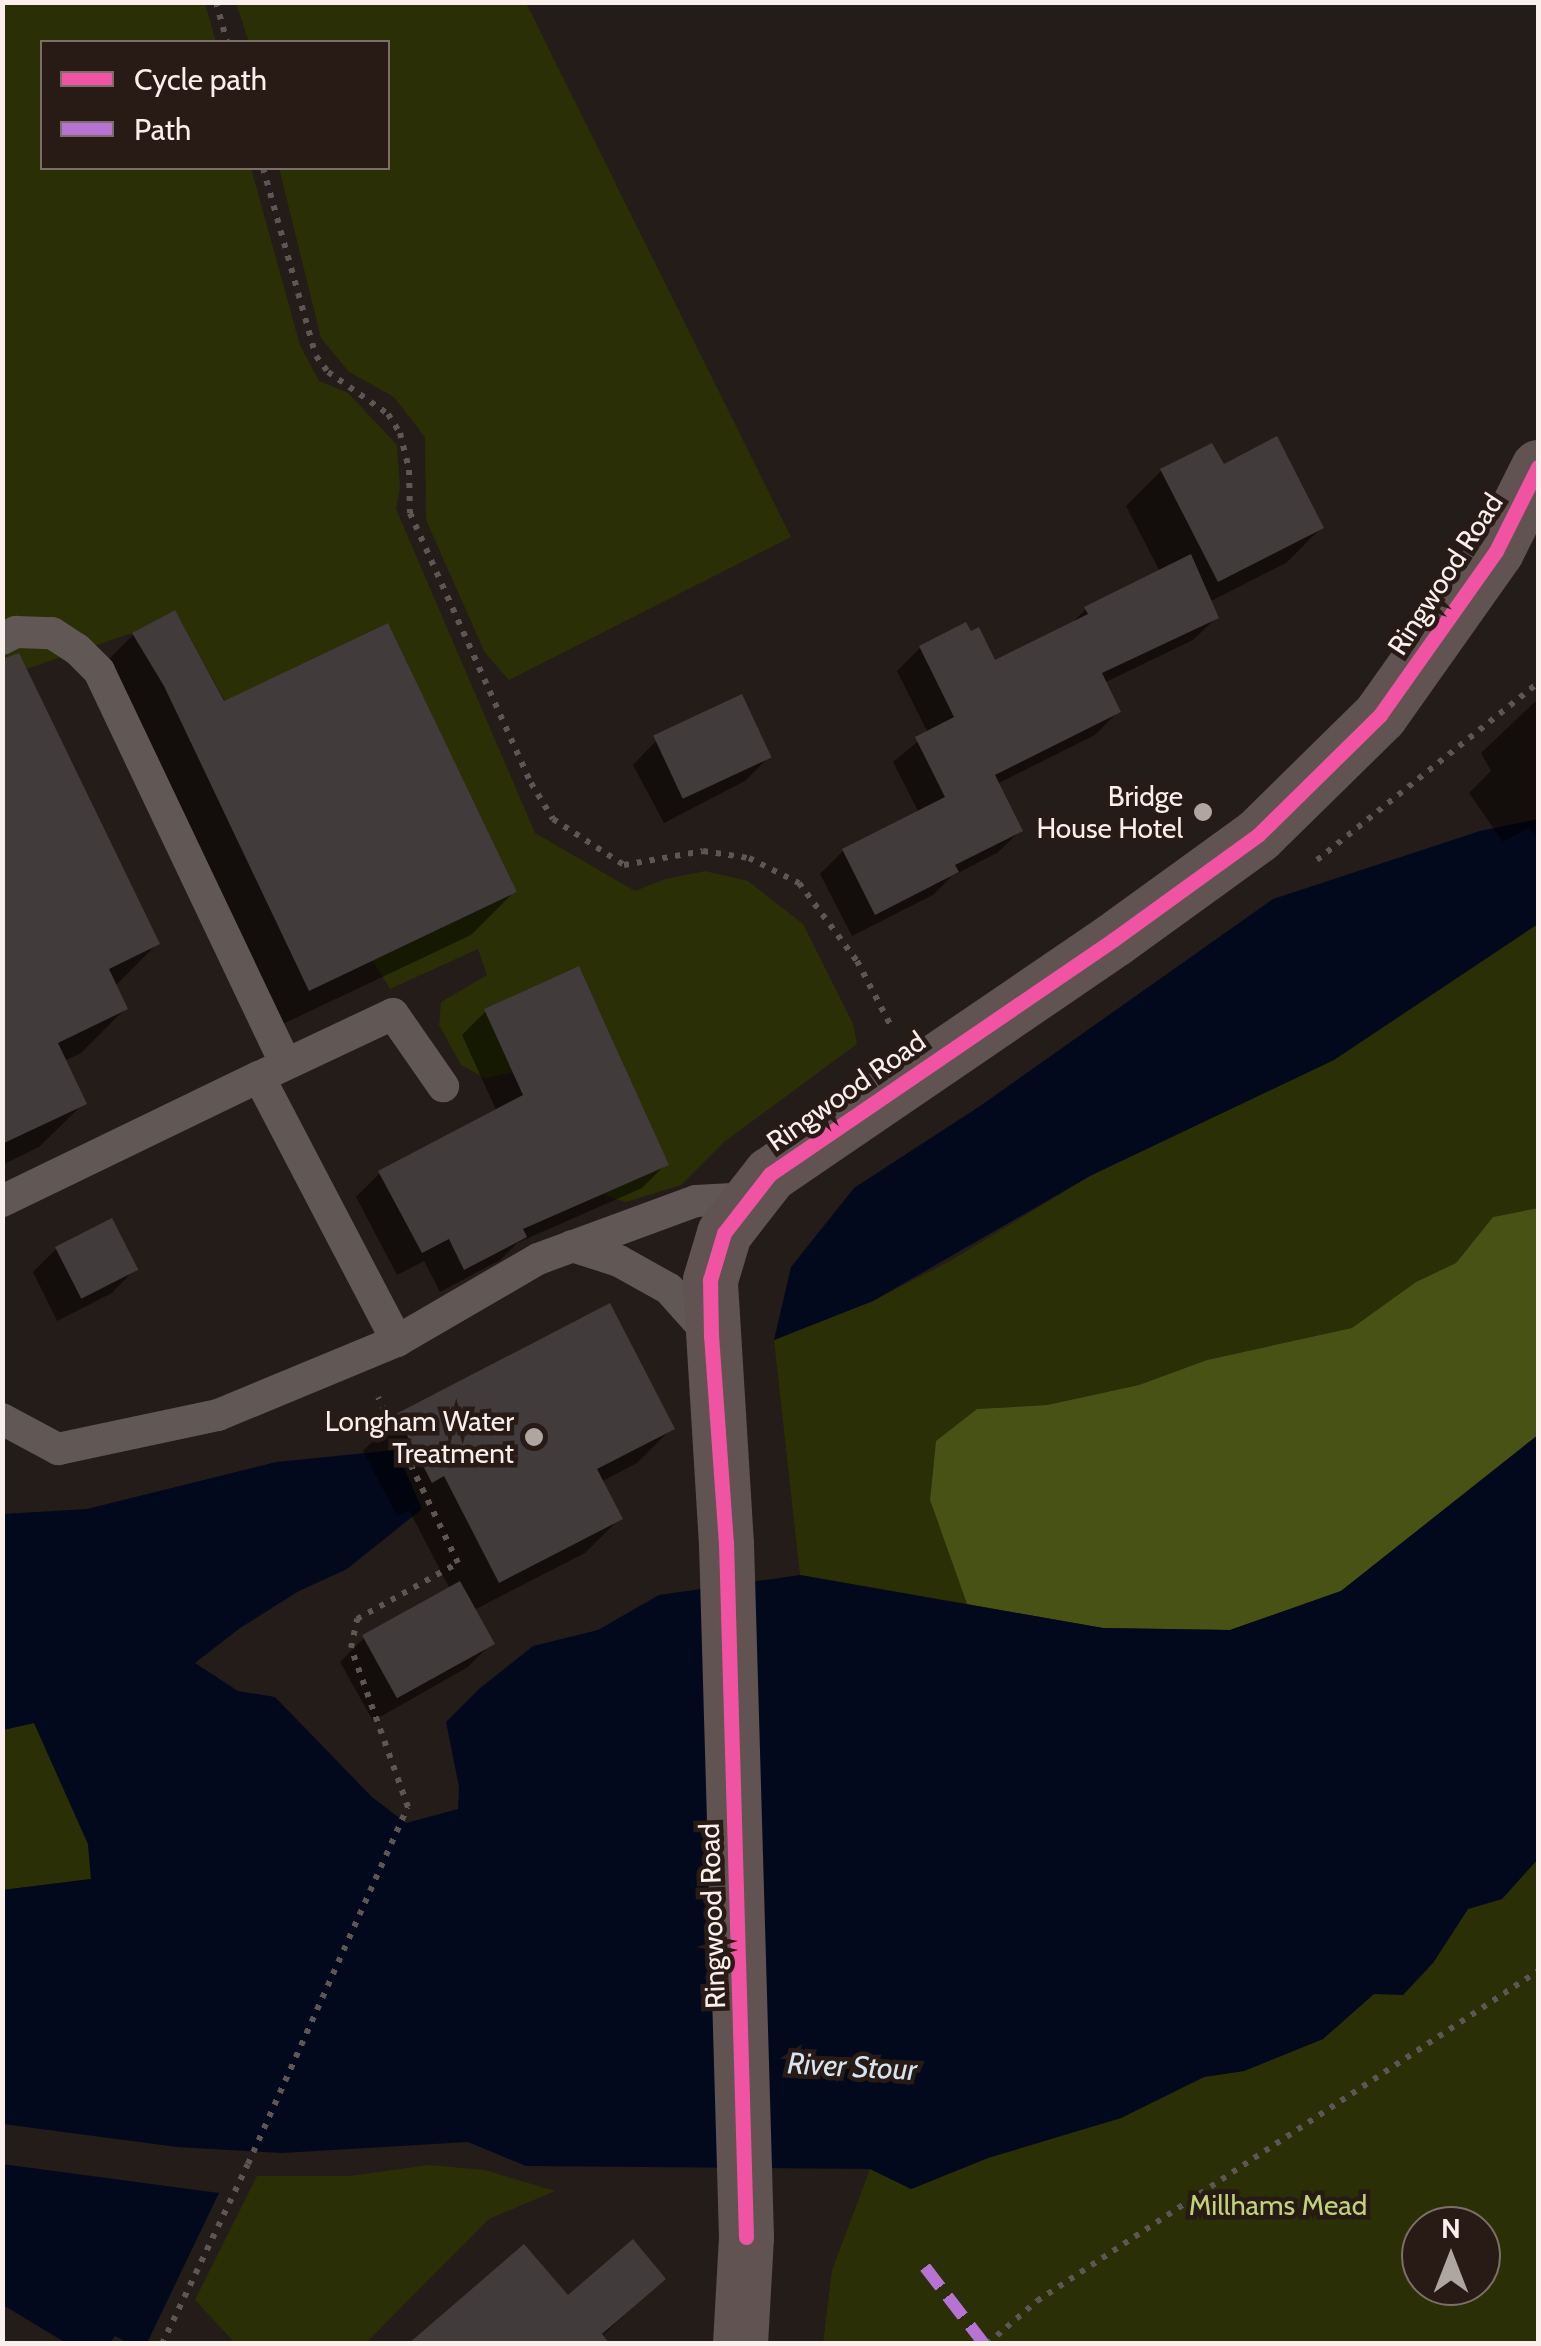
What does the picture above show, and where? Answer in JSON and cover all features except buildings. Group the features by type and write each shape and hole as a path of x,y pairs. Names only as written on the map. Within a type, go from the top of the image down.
{"highway":[{"name":"Ringwood Road","path":"740,2344 746,2237 726,1544 710,1280 724,1233 770,1174 1113,940 1258,835 1380,715 1496,551 1538,466"}],"lane":[{"path":"2,639 16,632 52,633 78,649 98,671 272,1070 397,1341"},
{"path":"2,1201 393,1014 444,1086"},
{"path":"2,1419 58,1449 218,1416 397,1341 538,1259 696,1200 751,1198"},
{"path":"572,1246 619,1261 669,1289 711,1336"}],"path":[{"path":"216,2 226,40"},
{"path":"264,170 316,356 328,372 388,414 400,433 409,470 410,513 531,784 554,818 624,865 703,851 749,858 798,883 857,960 915,1073"},
{"path":"1310,866 1538,684"},
{"path":"162,2344 248,2164 408,1807 351,1648 357,1620 458,1563 359,1356"},
{"path":"986,2344 1037,2301 1538,1971"}],"green space":[{"path":"3,3 205,3 215,40 40,40 40,170 252,170 300,345 319,381 348,393 397,445 400,487 396,509 535,833 635,891 665,879 705,871 748,881 803,924 853,1024 857,1044 724,1142 681,1185 626,1202 602,1194 668,1165 640,1101 553,1139 531,1110 625,1067 579,966 485,1009 513,1072 485,1078 461,1065 439,1025 441,1002 487,975 478,949 390,989 373,961 517,892 388,623 225,701 175,610 132,633 3,677"},
{"path":"236,3 526,3 791,537 509,680 485,653 426,520 425,437 394,397 349,372 321,338 279,170 390,170 390,40 248,40"},
{"path":"1538,924 1538,1208 1493,1217 1456,1263 1416,1282 1352,1328 1207,1360 1139,1385 1046,1405 977,1409 936,1441 930,1500 967,1604 800,1575 774,1340 873,1301 950,1261 1090,1176"},
{"path":"1538,1208 1538,1435 1341,1591 1230,1630 1103,1628 967,1604 930,1500 936,1441 977,1409 1047,1405 1139,1385 1207,1360 1352,1328 1416,1282 1456,1263 1493,1217"},
{"path":"34,1723 88,1844 91,1879 3,1890 2,1730"},
{"name":"Millhams Mead","path":"1538,1859 1538,2343 823,2344 832,2270 870,2169 912,2189 988,2158 1121,2118 1204,2077 1244,2071 1323,2039 1374,1994 1433,1963 1468,1909 1502,1899"},
{"path":"429,2165 485,2170 555,2191 489,2219 366,2343 235,2343 195,2300 257,2176 350,2176"}],"water":[{"path":"1538,819 1538,924 1334,1060 1090,1176 873,1301 774,1340 791,1267 854,1188 980,1106 1273,899 1480,831"},
{"name":"River Stour","path":"1538,1435 1538,1859 1502,1899 1468,1909 1433,1963 1403,1995 1374,1994 1323,2039 1244,2071 1204,2077 1121,2118 988,2158 911,2189 870,2169 526,2166 468,2142 282,2153 177,2147 3,2124 2,1890 91,1879 88,1844 34,1723 3,1730 3,1514 87,1509 276,1462 396,1450 422,1509 347,1569 299,1591 240,1628 195,1663 238,1691 275,1697 372,1797 406,1823 458,1809 459,1787 446,1722 479,1689 533,1646 598,1630 659,1595 800,1575 1103,1628 1230,1630 1341,1591"},
{"path":"2,2164 219,2193 147,2343 128,2343 115,2336 110,2343 66,2343 3,2305"}],"marked path":[{"path":"925,2267 984,2344"}],"cycle path":[{"path":"746,2237 726,1544 711,1336 710,1280 724,1233 770,1174 1113,940 1258,835 1380,715 1496,551 1538,467"}],"place":[{"name":"Bridge House Hotel","path":"1203,812"},
{"name":"Longham Water Treatment","path":"534,1437"}]}
